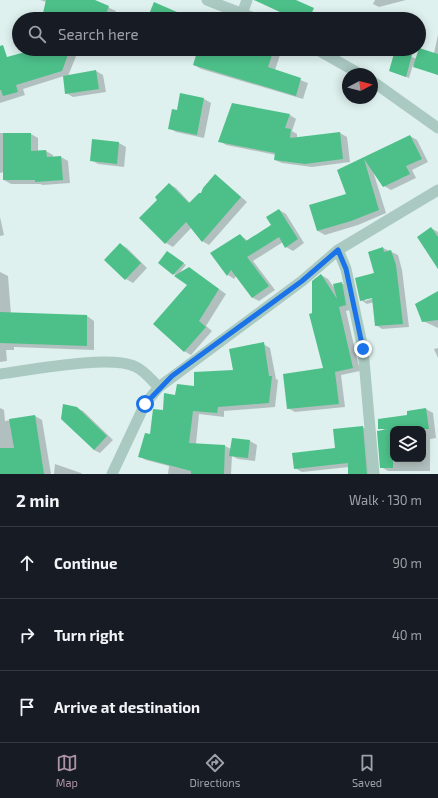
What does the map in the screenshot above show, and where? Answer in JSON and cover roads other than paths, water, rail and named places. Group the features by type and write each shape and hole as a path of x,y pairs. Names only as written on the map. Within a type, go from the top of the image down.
{"street":[{"path":"207,0 237,12"},
{"path":"243,12 247,0"},
{"path":"328,56 349,68"},
{"path":"378,85 438,128"},
{"path":"112,474 145,404 159,387 302,281 338,250 438,190"},
{"path":"338,250 346,269 363,349 374,474"},
{"path":"0,374 99,362 119,363 136,367 159,387"}]}
